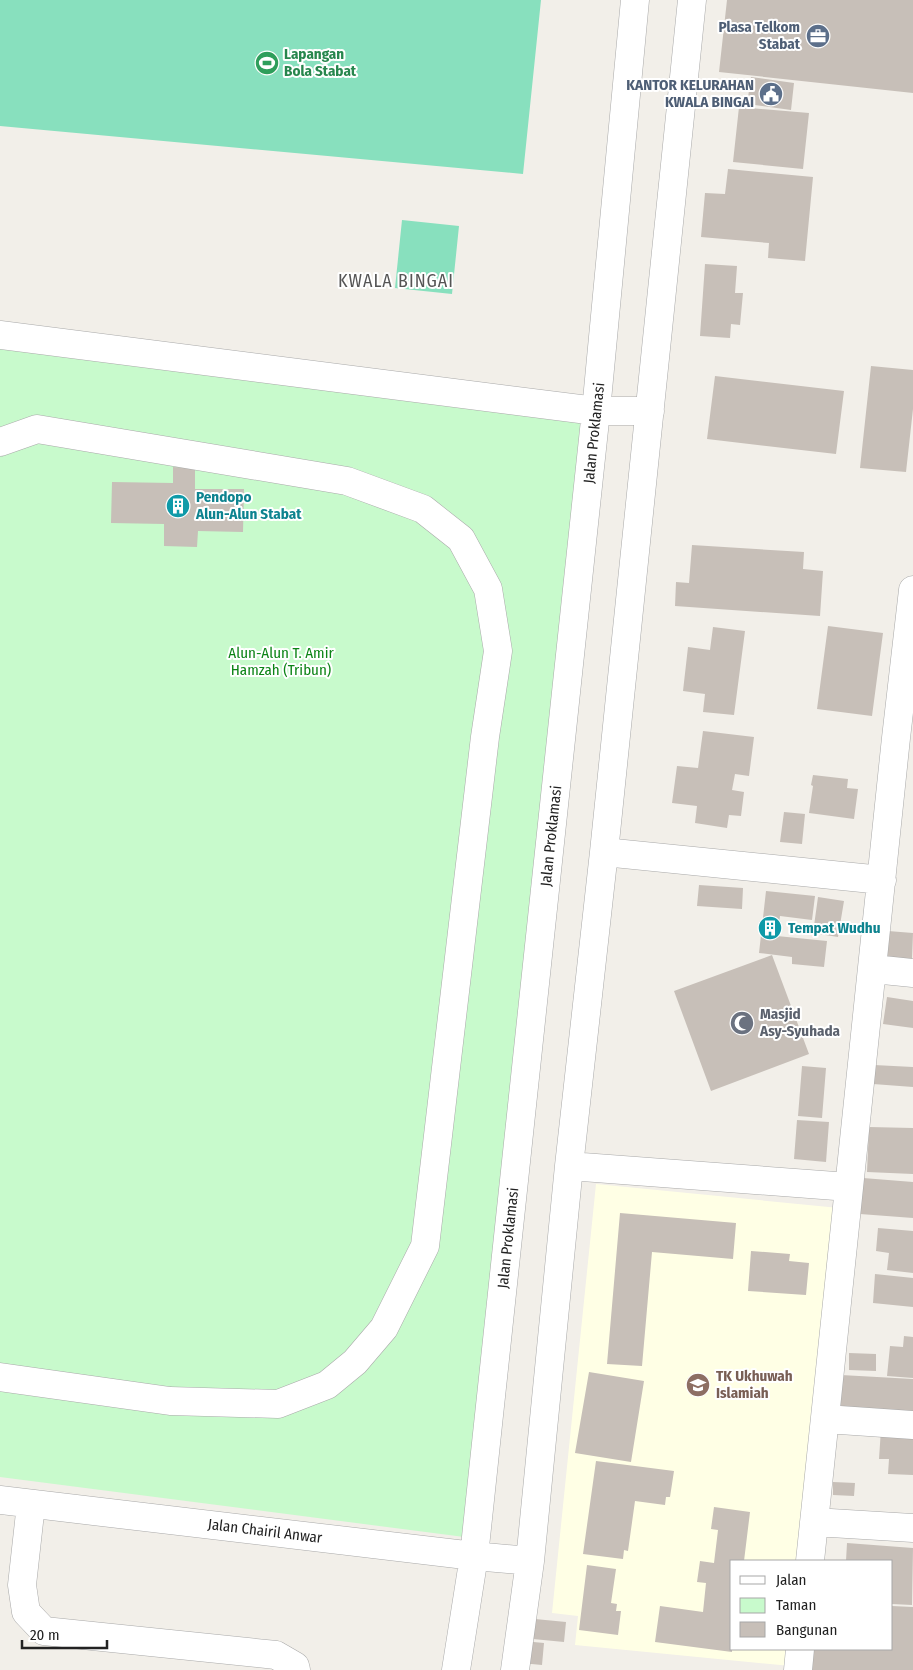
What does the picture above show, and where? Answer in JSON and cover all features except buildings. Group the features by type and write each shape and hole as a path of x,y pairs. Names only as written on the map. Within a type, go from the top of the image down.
{"street":[{"name":"Jalan Proklamasi","path":"456,1670 474,1556 596,410 635,0"},
{"path":"515,1670 530,1561 569,1166 604,852 692,0"},
{"path":"0,335 596,410 650,411"},
{"path":"0,442 37,429 347,481 423,509 461,539 488,589 498,651 485,737 425,1246 384,1328 355,1362 326,1386 278,1404 170,1401 0,1377"},
{"path":"810,1560 882,880 904,739 913,590"},
{"path":"604,852 882,880"},
{"path":"873,969 913,973"},
{"path":"569,1166 850,1187"},
{"path":"825,1418 913,1424"},
{"name":"Jalan Chairil Anwar","path":"0,1500 530,1561"},
{"path":"32,1504 22,1585 26,1612 44,1631 276,1655 295,1666 296,1670"},
{"path":"814,1522 913,1528"},
{"path":"798,1670 800,1650"}],"shaded area":[{"name":"TK Ukhuwah Islamiah","path":"596,1184 839,1208 802,1560 730,1560 730,1650 793,1650 791,1666 575,1645 578,1616 552,1613"}],"green space":[{"name":"Lapangan Bola Stabat","path":"0,0 541,0 523,174 0,126"},
{"path":"402,220 459,226 452,294 395,288"},
{"name":"Alun-Alun T. Amir Hamzah (Tribun)","path":"0,342 589,416 472,1538 0,1477"}],"place":[{"name":"Plasa Telkom Stabat","path":"818,36"},
{"name":"Lapangan Bola Stabat","path":"267,63"},
{"name":"KANTOR KELURAHAN KWALA BINGAI","path":"771,94"},
{"name":"Pendopo Alun-Alun Stabat","path":"178,506"},
{"name":"Tempat Wudhu","path":"770,928"},
{"name":"Masjid Asy-Syuhada","path":"742,1023"},
{"name":"TK Ukhuwah Islamiah","path":"698,1385"}],"district":[{"name":"KWALA BINGAI","path":"396,281"}]}
